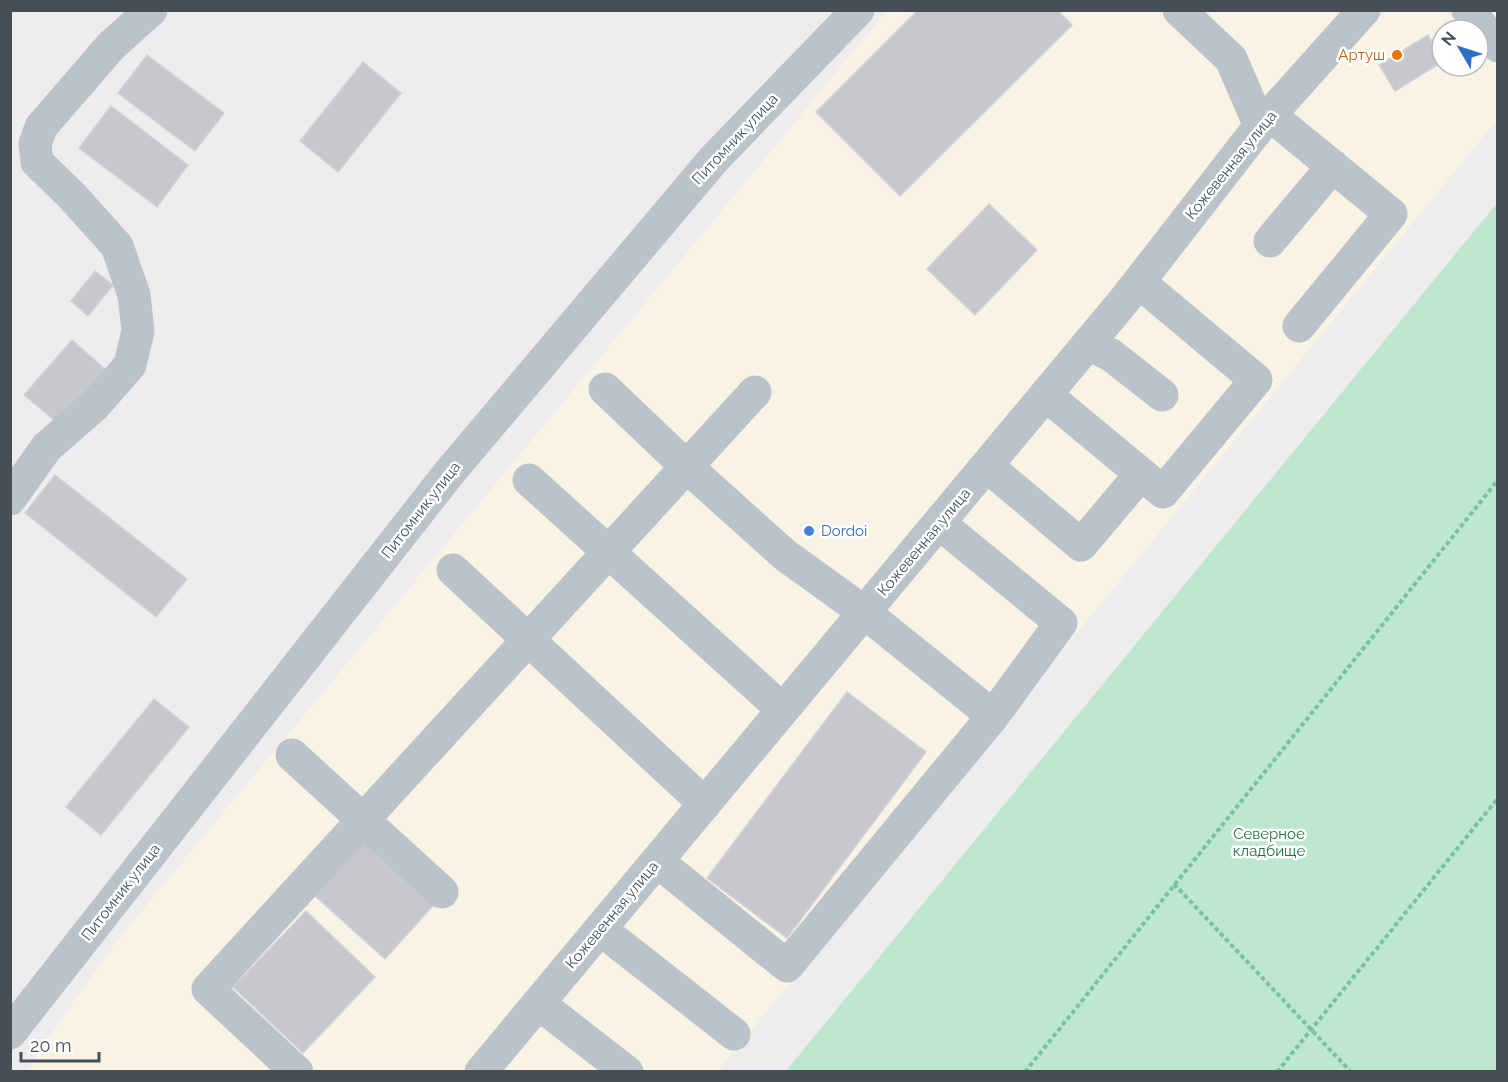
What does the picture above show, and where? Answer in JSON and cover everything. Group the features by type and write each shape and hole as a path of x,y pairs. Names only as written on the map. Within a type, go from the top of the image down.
{"street":[{"path":"10,499 47,447 95,405 130,365 138,331 134,295 117,246 72,196 37,162 23,136 41,127 111,46 151,10"},
{"name":"Питомник улица","path":"10,1033 449,473 714,159 858,10"},
{"path":"1179,10 1231,59 1265,121 1333,166 1391,214 1299,326"},
{"name":"Кожевенная улица","path":"483,1071 1088,344 1265,121 1364,10"},
{"path":"1468,10 1497,46"},
{"path":"1270,241 1333,166"},
{"path":"1046,394 1163,492 1256,380 1139,282"},
{"path":"1088,344 1112,355 1162,395"},
{"path":"605,389 785,555 864,612 993,716"},
{"path":"297,1071 208,989 755,392"},
{"path":"987,466 1081,545 1142,474"},
{"path":"529,480 783,710"},
{"path":"657,861 787,966 993,716 1061,623 939,523"},
{"path":"453,570 705,804"},
{"path":"292,754 442,892"},
{"path":"600,929 734,1034"},
{"path":"538,1003 627,1071"}],"path":[{"path":"1025,1071 1497,480"},
{"path":"1277,1071 1497,798"},
{"path":"1174,884 1351,1071"}],"shaded area":[{"name":"Dordoi","path":"887,11 1497,11 1497,120 718,1071 28,1072 43,1045 117,941"}],"green space":[{"name":"Северное кладбище","path":"1497,203 1497,1071 786,1071"}],"building":[{"path":"918,10 1057,10 1072,25 900,196 816,112"},
{"path":"1428,35 1430,38 1430,69 1395,91 1379,65"},
{"path":"147,55 224,113 195,151 118,93"},
{"path":"363,62 401,93 338,172 300,141"},
{"path":"111,106 188,165 157,207 79,148"},
{"path":"989,204 1037,250 975,315 927,269"},
{"path":"95,271 113,285 88,316 71,301"},
{"path":"72,340 107,371 60,425 24,395"},
{"path":"55,475 187,579 156,617 25,513"},
{"path":"847,692 926,752 787,938 707,878"},
{"path":"154,699 189,727 101,835 66,807"},
{"path":"368,837 438,900 385,959 315,896"},
{"path":"306,911 375,977 303,1053 233,987"}],"place":[{"name":"Артуш","path":"1397,55"},
{"name":"Dordoi","path":"809,531"}]}
